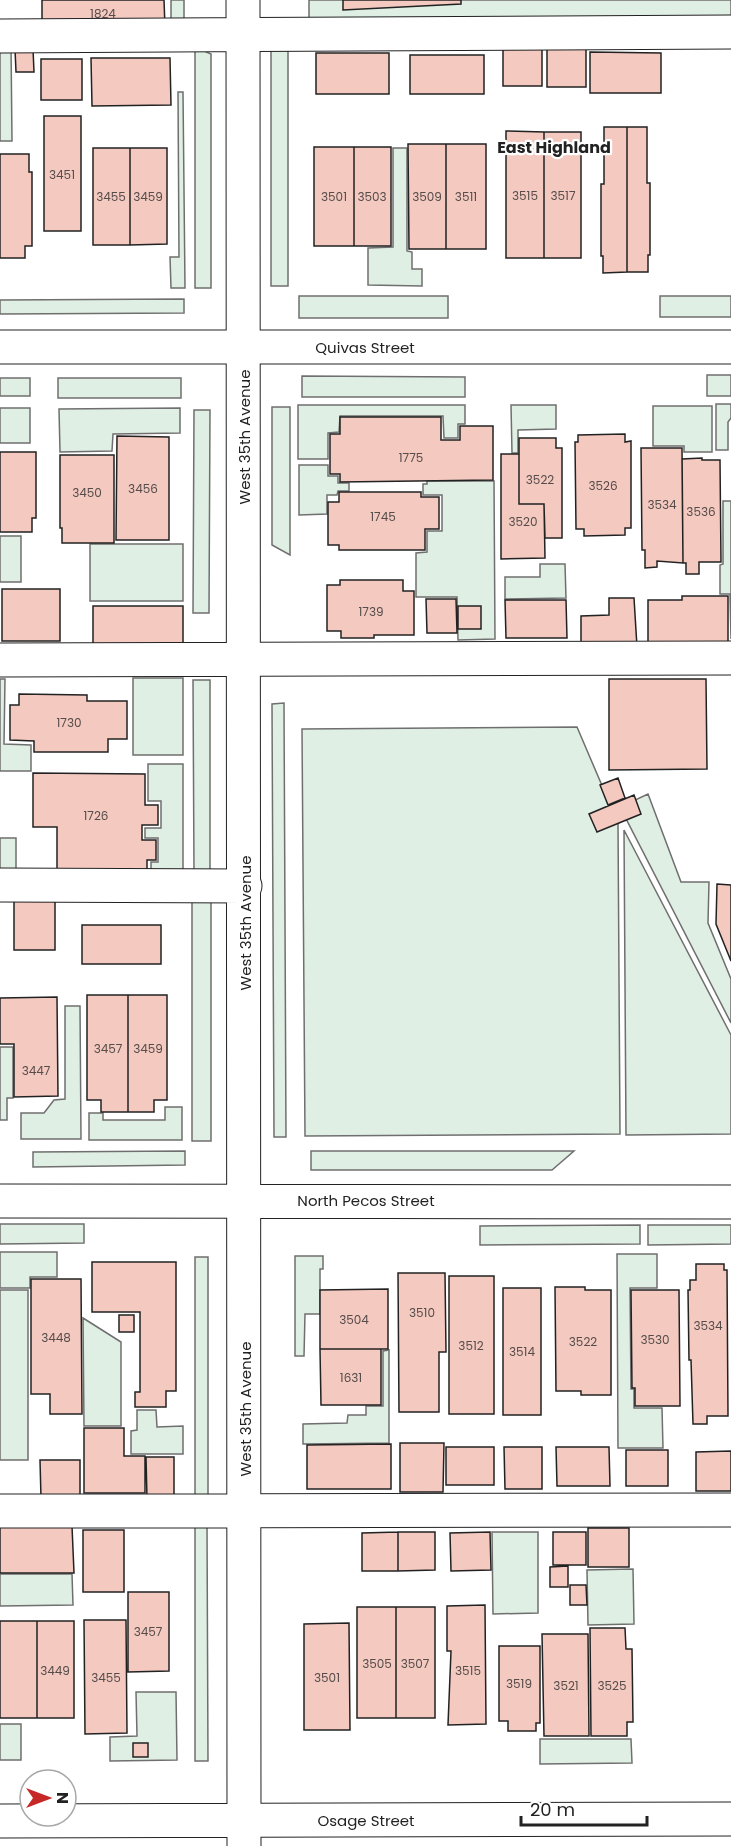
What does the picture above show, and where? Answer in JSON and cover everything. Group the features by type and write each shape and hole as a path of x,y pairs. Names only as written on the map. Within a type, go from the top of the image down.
{"street":[{"name":"West 35th Avenue","path":"243,0 244,1833"},
{"path":"0,36 731,32"},
{"name":"Quivas Street","path":"0,347 731,347"},
{"path":"0,660 731,658"},
{"path":"0,885 245,885"},
{"name":"North Pecos Street","path":"0,1201 731,1202"},
{"path":"0,1511 731,1510"},
{"name":"Osage Street","path":"0,1821 244,1833 731,1819"}],"green space":[{"path":"171,0 184,0 184,25 171,25"},
{"path":"309,0 731,0 731,18 309,20"},
{"path":"288,43 288,286 271,286 271,50"},
{"path":"0,45 11,45 12,141 0,141"},
{"path":"195,47 211,54 211,288 195,288"},
{"path":"178,92 183,92 185,288 171,288 170,257 179,257"},
{"path":"393,148 407,148 407,251 412,252 412,269 422,269 422,286 368,285 368,248 393,247"},
{"path":"299,296 448,296 448,318 299,318"},
{"path":"660,296 731,296 731,317 660,317"},
{"path":"184,299 184,313 0,314 0,300"},
{"path":"707,375 731,375 731,396 707,396"},
{"path":"302,376 465,377 465,397 302,397"},
{"path":"0,378 30,378 30,396 0,396"},
{"path":"58,378 181,378 181,398 58,398"},
{"path":"716,404 731,404 731,418 728,422 728,450 716,450"},
{"path":"298,405 465,405 465,424 458,424 458,438 444,438 443,416 340,416 339,432 328,433 328,459 298,459"},
{"path":"511,405 556,405 556,429 518,430 518,453 512,453"},
{"path":"653,406 712,406 712,452 684,452 684,446 653,446"},
{"path":"272,407 290,407 290,555 272,545"},
{"path":"0,408 30,408 30,443 0,443"},
{"path":"180,408 180,433 113,434 112,451 60,452 59,409"},
{"path":"194,410 210,410 209,613 193,613"},
{"path":"299,465 328,465 328,476 338,476 338,483 349,483 349,491 338,491 337,495 327,495 327,514 299,515"},
{"path":"427,481 494,481 495,639 458,640 457,597 416,597 416,553 427,552 427,531 442,531 442,495 423,495 423,484 427,484"},
{"path":"723,501 731,501 731,639 730,594 720,594 720,565 723,564"},
{"path":"0,536 21,536 21,582 0,582"},
{"path":"90,544 183,544 183,601 90,601"},
{"path":"540,564 565,564 566,598 505,599 505,577 540,577"},
{"path":"133,678 183,678 183,755 133,755"},
{"path":"0,679 5,679 4,744 31,745 31,771 0,771"},
{"path":"193,680 210,680 210,874 194,874"},
{"path":"284,703 286,1137 274,1137 272,704"},
{"path":"577,727 618,823 620,1134 305,1136 302,729"},
{"path":"148,764 183,764 183,875 151,875 151,862 158,862 158,838 145,838 145,828 161,828 161,801 148,801"},
{"path":"648,794 681,882 709,882 708,923 731,979 731,1023 620,807"},
{"path":"624,830 731,1035 731,1134 626,1135"},
{"path":"0,838 16,838 16,871 0,871"},
{"path":"192,901 211,901 211,1141 192,1141"},
{"path":"65,1006 80,1006 81,1139 21,1139 21,1113 44,1113 54,1100 65,1099"},
{"path":"0,1047 13,1047 13,1098 7,1098 7,1120 0,1120"},
{"path":"165,1107 182,1107 182,1140 89,1140 89,1113 103,1113 103,1120 165,1120"},
{"path":"185,1151 185,1165 33,1167 33,1152"},
{"path":"311,1151 574,1151 552,1170 311,1170"},
{"path":"0,1224 84,1224 84,1243 0,1244"},
{"path":"640,1225 640,1244 480,1245 480,1226"},
{"path":"648,1225 731,1225 731,1244 648,1245"},
{"path":"0,1252 57,1252 57,1277 30,1277 30,1288 0,1288"},
{"path":"617,1254 657,1254 657,1288 630,1288 631,1389 634,1389 634,1408 662,1408 663,1448 618,1448"},
{"path":"295,1256 323,1256 323,1269 320,1269 320,1314 305,1314 304,1356 295,1356"},
{"path":"195,1257 208,1257 208,1497 195,1497"},
{"path":"0,1290 28,1290 28,1460 0,1460"},
{"path":"83,1318 121,1342 121,1426 84,1426"},
{"path":"389,1350 389,1443 303,1444 303,1424 347,1423 348,1415 366,1415 366,1406 383,1406 383,1351"},
{"path":"137,1410 156,1410 157,1427 183,1426 183,1454 131,1454 131,1431 137,1430"},
{"path":"195,1523 207,1523 208,1761 195,1761"},
{"path":"492,1532 538,1532 538,1613 493,1614"},
{"path":"633,1569 634,1624 588,1625 587,1570"},
{"path":"0,1574 72,1574 73,1605 0,1606"},
{"path":"136,1692 176,1692 177,1760 110,1761 110,1737 137,1736"},
{"path":"0,1724 21,1724 21,1760 0,1760"},
{"path":"540,1739 631,1739 632,1763 540,1764"}],"building":[{"path":"42,0 164,0 165,27 42,28"},
{"path":"343,0 461,0 461,4 343,10"},
{"path":"503,45 542,45 542,86 503,86"},
{"path":"547,46 586,46 586,87 547,87"},
{"path":"15,49 33,49 34,72 16,72"},
{"path":"590,52 661,53 661,93 590,93"},
{"path":"316,53 389,53 389,94 316,94"},
{"path":"410,55 484,55 484,94 410,94"},
{"path":"91,58 170,58 171,105 92,106"},
{"path":"41,59 82,59 82,100 41,100"},
{"path":"44,116 81,116 81,231 44,231"},
{"path":"604,127 627,127 627,272 603,273 601,184 604,184"},
{"path":"627,127 647,127 647,183 650,183 648,272 627,272"},
{"path":"506,131 544,132 544,258 506,258"},
{"path":"544,132 581,132 581,258 544,258"},
{"path":"408,144 446,144 446,249 409,249"},
{"path":"446,144 486,144 486,249 446,249"},
{"path":"314,147 354,147 354,246 314,246"},
{"path":"354,147 391,147 391,246 354,246"},
{"path":"93,148 130,148 130,245 93,245"},
{"path":"130,148 167,148 167,244 130,245"},
{"path":"0,154 29,154 29,172 32,172 32,246 25,246 25,258 0,258"},
{"path":"340,417 441,417 441,440 460,440 460,426 493,426 493,480 340,482 340,474 330,474 330,434 340,434"},
{"path":"625,434 625,442 631,441 631,528 625,528 625,535 584,536 584,529 576,529 575,442 578,442 578,435"},
{"path":"117,436 169,437 169,540 116,540"},
{"path":"519,438 556,438 556,448 562,448 562,538 545,538 544,504 519,504"},
{"path":"641,448 682,448 683,563 657,561 657,567 645,568 645,550 642,550"},
{"path":"0,452 36,452 36,518 32,518 32,532 0,532"},
{"path":"501,454 519,454 519,504 544,504 545,558 501,559"},
{"path":"60,455 114,455 114,543 62,543"},
{"path":"702,458 702,460 720,460 721,562 699,562 699,574 686,574 686,563 683,563 682,459"},
{"path":"339,492 421,492 421,497 439,497 439,529 425,529 425,550 339,550 339,545 328,545 328,502 339,502"},
{"path":"340,580 403,580 403,591 414,591 414,635 341,638 341,631 327,631 327,585 340,585"},
{"path":"2,589 60,589 60,641 2,641"},
{"path":"682,596 728,596 728,642 648,642 648,600 682,600"},
{"path":"609,598 634,598 637,647 581,647 581,616 609,615"},
{"path":"426,599 456,599 457,633 427,633"},
{"path":"505,600 566,600 567,638 506,638"},
{"path":"93,606 183,606 183,648 93,648"},
{"path":"458,606 481,606 481,629 458,629"},
{"path":"609,679 706,679 707,769 609,770"},
{"path":"19,694 87,695 87,701 127,701 127,739 108,739 108,752 34,752 34,741 10,740 10,705 19,705"},
{"path":"33,773 145,774 145,805 158,805 158,825 142,825 142,840 156,840 156,860 147,860 147,873 57,873 57,827 33,827"},
{"path":"618,778 625,798 608,805 600,785"},
{"path":"634,795 641,814 597,832 589,814"},
{"path":"717,884 731,885 731,961 716,924"},
{"path":"14,897 55,897 55,950 14,950"},
{"path":"82,925 161,925 161,964 82,964"},
{"path":"87,995 128,995 128,1112 101,1112 101,1100 87,1100"},
{"path":"128,995 167,995 167,1100 154,1100 154,1112 128,1112"},
{"path":"57,997 58,1096 14,1097 14,1044 0,1044 0,998"},
{"path":"92,1262 176,1262 176,1391 166,1391 166,1407 135,1407 135,1392 140,1392 140,1312 92,1312"},
{"path":"696,1264 724,1264 724,1270 727,1270 728,1416 707,1416 707,1424 693,1424 688,1290 690,1290 690,1280 696,1280"},
{"path":"398,1273 445,1273 446,1352 439,1352 439,1412 399,1412"},
{"path":"449,1276 494,1276 494,1414 449,1414"},
{"path":"31,1279 81,1279 82,1414 50,1414 50,1394 31,1394"},
{"path":"555,1287 611,1290 611,1395 581,1395 581,1391 556,1391"},
{"path":"503,1288 541,1288 541,1415 503,1415"},
{"path":"388,1289 388,1349 320,1349 320,1290"},
{"path":"631,1290 679,1290 680,1406 635,1406 635,1388 632,1388"},
{"path":"119,1315 134,1315 134,1332 119,1332"},
{"path":"320,1349 381,1349 381,1405 321,1405"},
{"path":"84,1428 124,1428 124,1456 145,1456 145,1493 84,1493"},
{"path":"400,1443 444,1443 443,1492 400,1492"},
{"path":"391,1444 391,1489 307,1489 307,1445"},
{"path":"446,1447 494,1447 494,1485 446,1485"},
{"path":"504,1447 542,1447 542,1489 505,1489"},
{"path":"556,1447 609,1447 610,1486 557,1486"},
{"path":"626,1450 668,1450 668,1486 626,1486"},
{"path":"731,1451 731,1491 696,1491 696,1452"},
{"path":"146,1457 174,1457 174,1495 147,1499"},
{"path":"40,1460 80,1460 80,1498 41,1498"},
{"path":"0,1526 72,1526 74,1573 0,1573"},
{"path":"588,1528 629,1528 629,1567 588,1567"},
{"path":"83,1530 124,1530 124,1592 83,1592"},
{"path":"398,1532 435,1532 435,1570 398,1571"},
{"path":"398,1532 398,1571 362,1571 362,1533"},
{"path":"490,1532 491,1570 451,1571 450,1533"},
{"path":"553,1532 586,1532 586,1565 553,1565"},
{"path":"568,1566 568,1587 550,1587 550,1567"},
{"path":"570,1585 586,1585 587,1605 570,1605"},
{"path":"128,1592 169,1592 169,1671 128,1672"},
{"path":"485,1605 486,1724 448,1725 451,1651 447,1651 447,1606"},
{"path":"357,1607 396,1607 396,1718 357,1718"},
{"path":"396,1607 435,1607 435,1718 396,1718"},
{"path":"84,1620 126,1620 127,1733 85,1734"},
{"path":"0,1621 37,1621 37,1718 0,1718"},
{"path":"37,1621 74,1621 74,1718 37,1718"},
{"path":"349,1623 350,1730 304,1730 304,1624"},
{"path":"590,1628 625,1628 626,1649 632,1649 633,1722 627,1722 627,1736 591,1736"},
{"path":"542,1634 588,1634 589,1736 544,1736"},
{"path":"499,1646 540,1646 540,1723 536,1723 536,1731 508,1731 508,1721 499,1721"},
{"path":"133,1743 148,1743 148,1757 133,1757"}],"district":[{"name":"East Highland","path":"554,147"}]}
